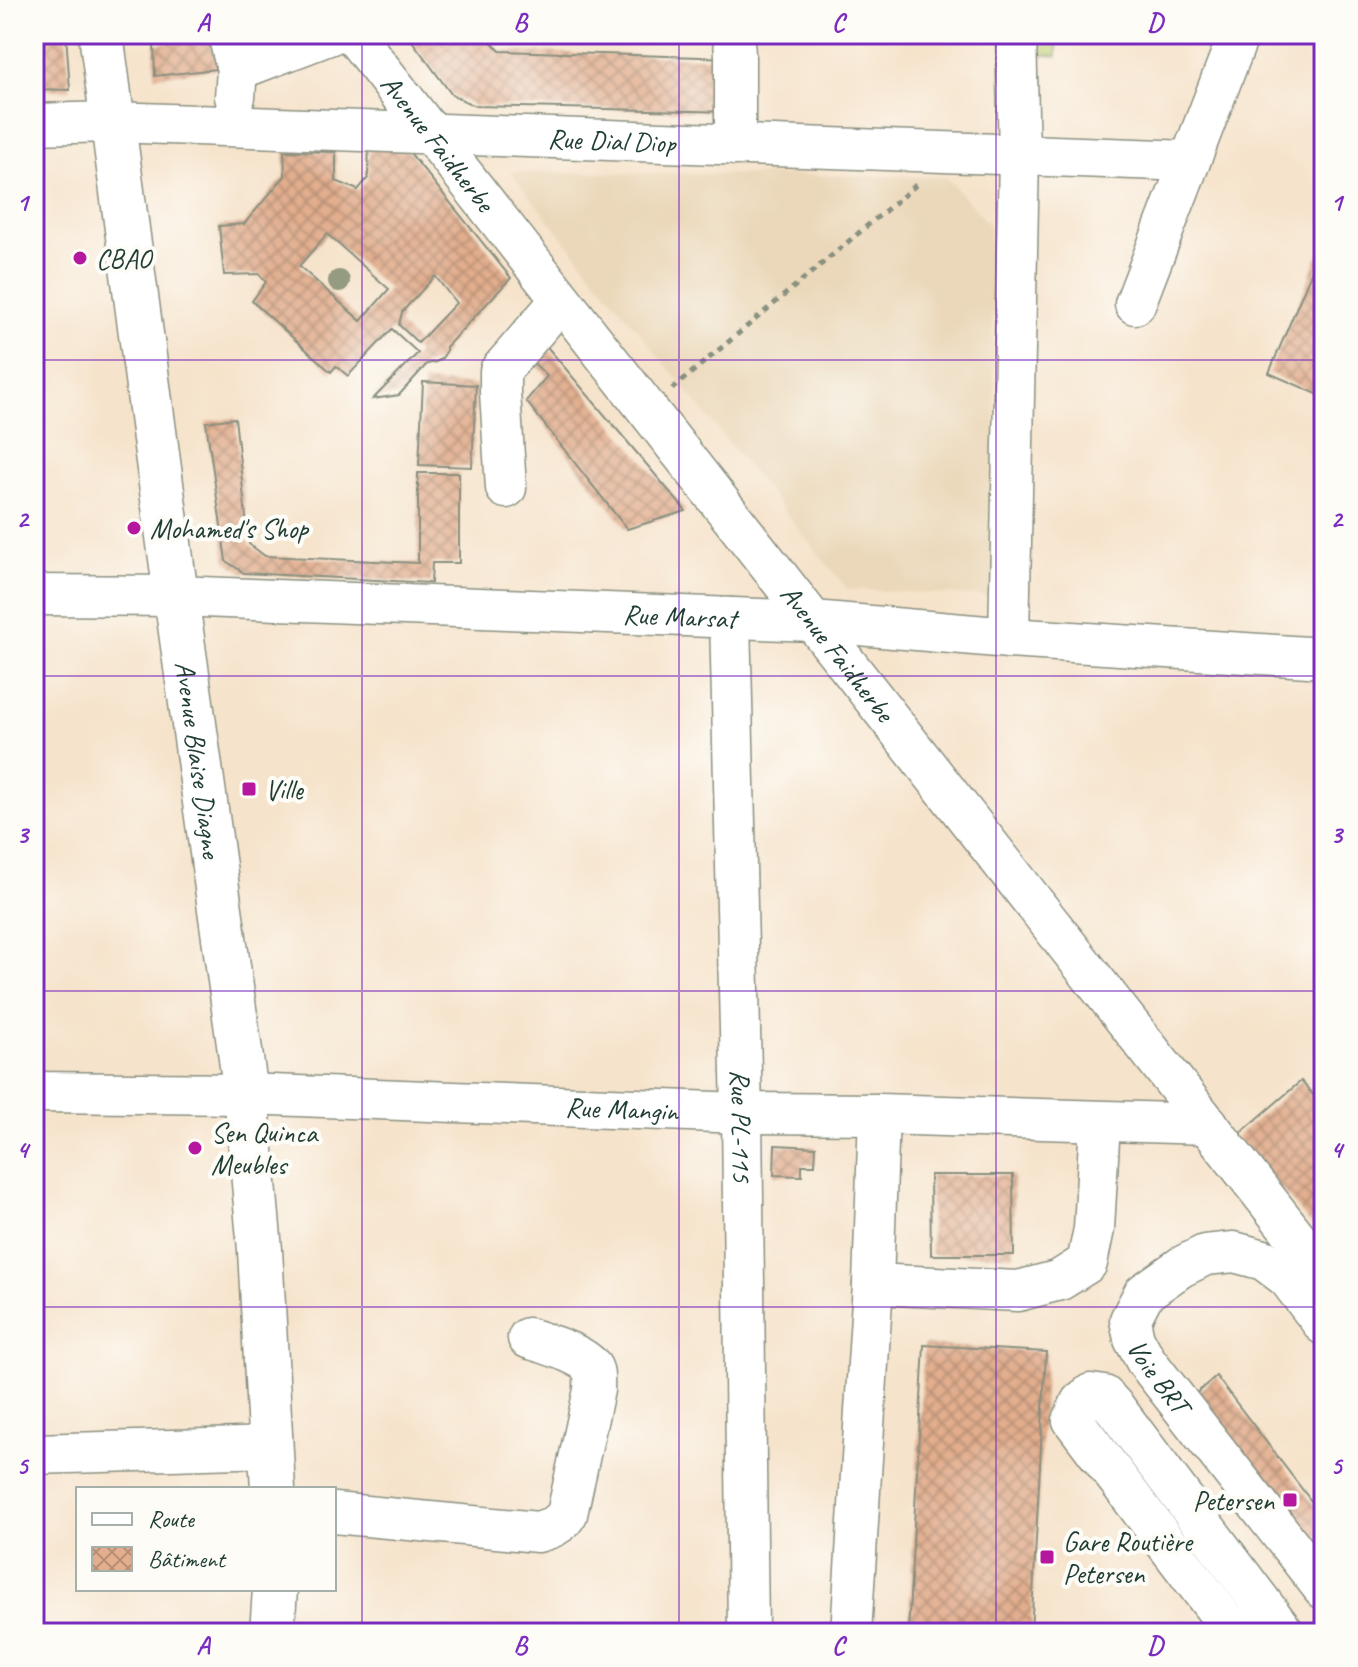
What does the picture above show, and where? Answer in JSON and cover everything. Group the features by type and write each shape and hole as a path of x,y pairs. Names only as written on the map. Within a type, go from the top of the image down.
{"main road":[{"name":"Avenue Blaise Diagne","path":"103,34 176,596 246,1094 260,1250 272,1468"},
{"path":"272,1633 275,1591"}],"street":[{"path":"233,126 233,52 331,34"},
{"name":"Avenue Faidherbe","path":"353,34 1324,1273"},
{"path":"731,34 735,55 735,145"},
{"path":"1009,638 1019,155 1016,34"},
{"path":"1135,304 1239,34"},
{"name":"Rue Dial Diop","path":"34,124 113,122 1190,161"},
{"path":"506,488 500,371 561,300"},
{"name":"Rue Marsat","path":"34,595 176,596 813,621 1009,638 1324,658"},
{"name":"Rue PL-115","path":"730,618 742,1113 748,1633"},
{"name":"Rue Mangin","path":"34,1092 246,1094 742,1113 1208,1124"},
{"path":"851,1633 873,1284 879,1114"},
{"path":"873,1284 1018,1291 1060,1280 1087,1263 1094,1229 1100,1122"},
{"name":"Voie BRT","path":"1324,1325 1288,1278 1264,1260 1234,1252 1205,1255 1181,1267 1144,1293 1130,1320 1134,1339 1146,1361 1324,1589"},
{"path":"336,1513 538,1532 563,1521 594,1390 593,1371 589,1362 528,1338"},
{"path":"1234,1633 1073,1420 1081,1402 1091,1394 1104,1396 1115,1408 1284,1633"},
{"path":"34,1454 272,1468"}],"path":[{"path":"647,410 954,153"}],"shaded area":[{"path":"510,172 946,177 990,226 1000,597 847,589"}],"green space":[{"path":"1029,34 1057,34 1057,56 1029,53"}],"building":[{"path":"34,34 66,34 70,90 34,89"},
{"path":"217,34 226,68 155,76 154,45"},
{"path":"407,34 484,34 500,51 734,58 733,112 475,106 452,95"},
{"path":"369,141 399,145 411,154 511,278 446,347 442,358 427,364 399,395 373,399 418,353 392,329 348,376 336,366 331,372 252,301 266,282 259,274 224,275 219,226 244,224 285,176 284,151 336,152 336,181 358,190 368,178","holes":["327,234 389,289 361,321 299,266","435,276 456,303 418,343 399,325 402,312"]},
{"path":"1324,242 1324,397 1269,373"},
{"path":"543,342 686,511 627,529 526,401 547,376 528,357"},
{"path":"423,382 476,385 472,467 419,465"},
{"path":"235,418 249,544 265,556 418,563 418,473 459,473 459,563 432,563 431,583 244,573 226,561 206,422"},
{"path":"1301,1081 1324,1107 1324,1239 1236,1137"},
{"path":"775,1145 816,1147 815,1165 802,1165 802,1176 774,1175"},
{"path":"930,1175 1013,1175 1014,1255 931,1255"},
{"path":"924,1345 1046,1352 1031,1633 908,1633"},
{"path":"1216,1376 1324,1518 1324,1569 1192,1397"}],"place":[{"name":"CBAO","path":"80,258"},
{"name":"Mohamed's Shop","path":"134,528"},
{"name":"Ville","path":"249,789"},
{"name":"Sen Quinca Meubles","path":"195,1148"},
{"name":"Petersen","path":"1290,1500"},
{"name":"Gare Routière Petersen","path":"1047,1557"}]}
